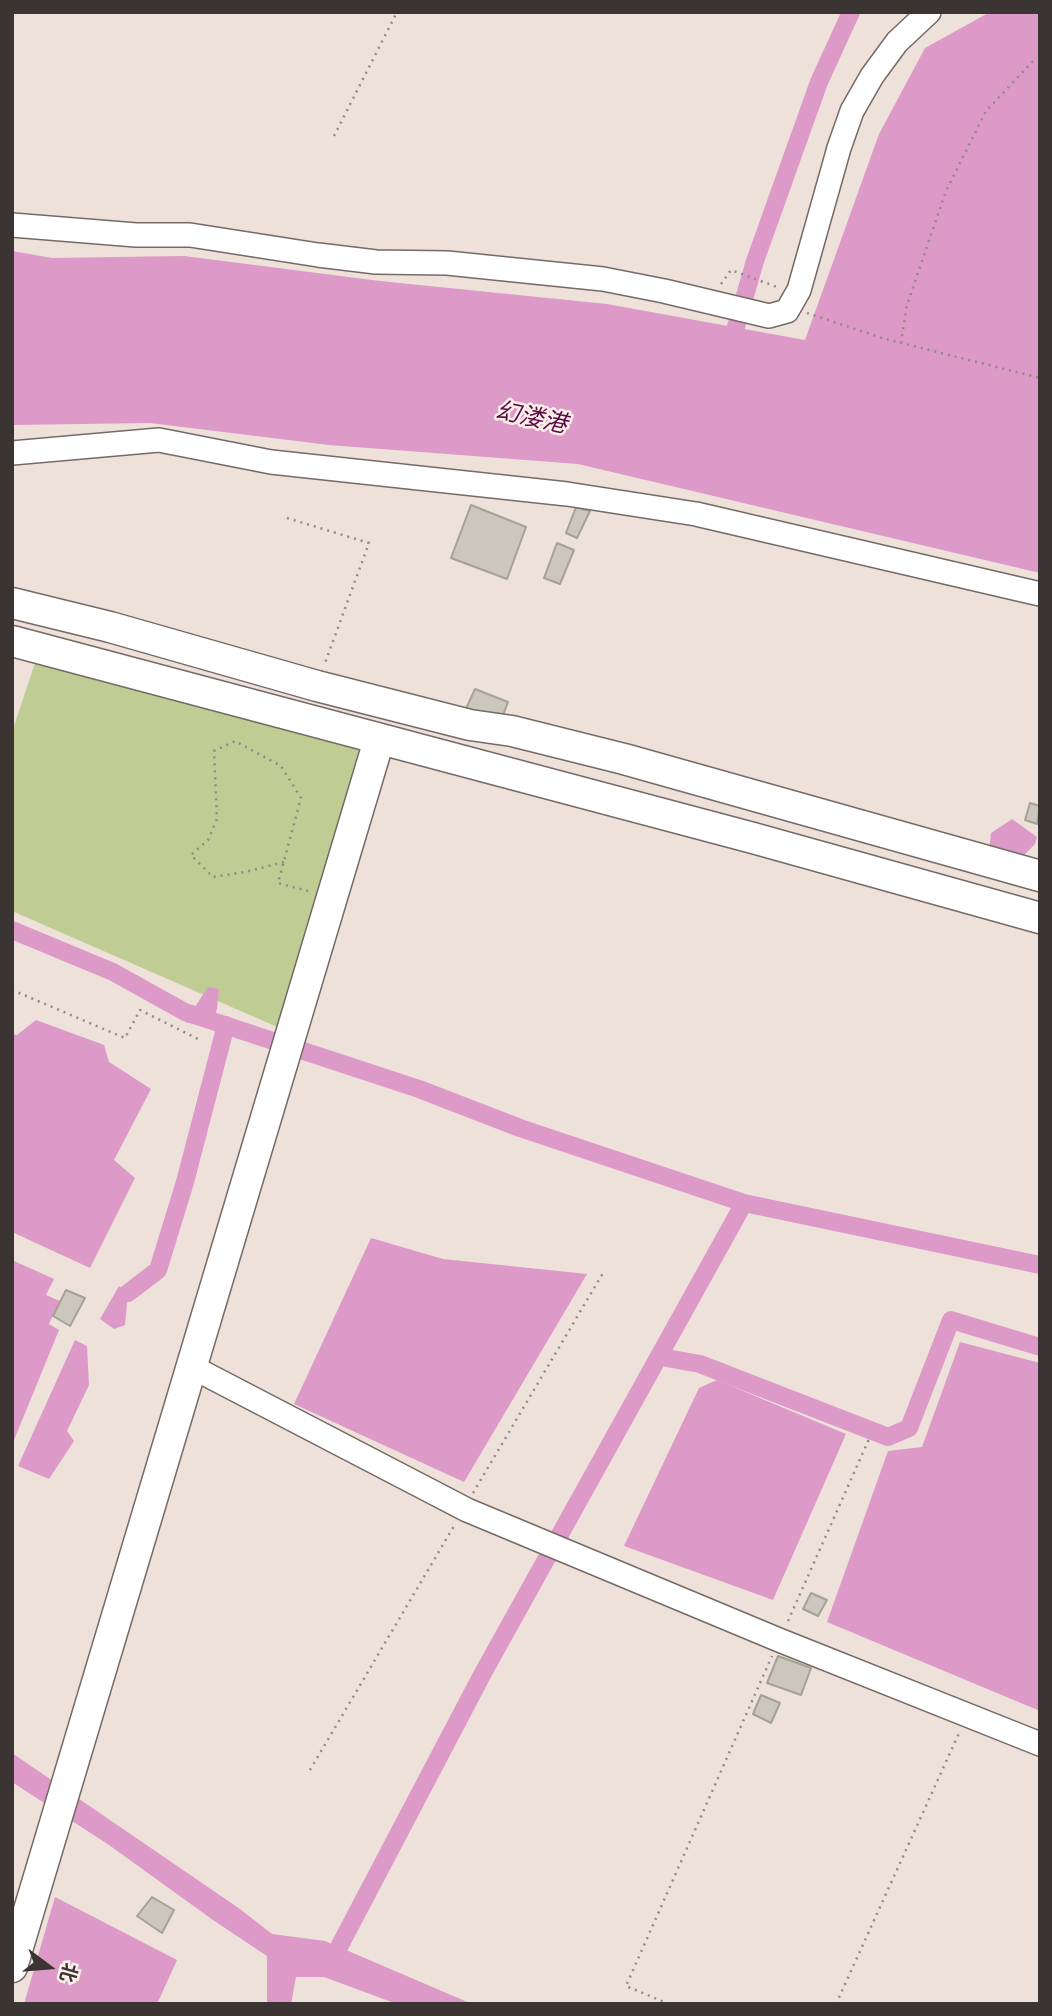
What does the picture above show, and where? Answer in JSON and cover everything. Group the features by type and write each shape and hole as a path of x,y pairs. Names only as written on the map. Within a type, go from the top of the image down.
{"main road":[{"path":"12,603 110,627 470,726 512,731 624,759 1040,876"},
{"path":"12,641 753,838 1040,918"},
{"path":"460,761 470,726"},
{"path":"12,1967 379,740"}],"street":[{"path":"12,225 136,235 190,235 376,262 447,263 589,278 769,316 787,311 793,301 852,111 872,76 897,42 929,12"},
{"path":"12,453 159,440 271,462 567,494 696,514 1040,594"},
{"path":"192,1367 467,1510 779,1640 1040,1744"}],"path":[{"path":"334,136 397,12"},
{"path":"901,343 907,305 952,180 986,111 1032,62 1040,60"},
{"path":"710,302 731,270 793,301 901,343 1040,378"},
{"path":"287,518 369,543 317,686"},
{"path":"284,862 213,877 191,855 208,839 218,819 214,751 235,741 281,766 301,798 284,862 278,883 332,897"},
{"path":"12,990 125,1038 140,1010 198,1039"},
{"path":"669,2004 626,1986 869,1439"},
{"path":"836,2004 967,1715"}],"green space":[{"path":"40,648 379,740 291,1033 12,911 12,732"}],"water":[{"name":"幻溇港","path":"990,12 1040,12 1040,573 578,464 329,445 150,423 12,425 12,251 52,258 184,256 380,281 607,304 805,340 879,134 925,48"},
{"path":"1012,819 1037,837 1035,844 1021,858 989,850 991,833"},
{"path":"208,987 219,989 211,1028 185,1022"},
{"path":"36,1020 104,1045 109,1062 151,1089 114,1160 135,1178 90,1268 12,1232 12,1034 17,1035"},
{"path":"371,1238 443,1259 587,1274 464,1482 294,1404"},
{"path":"12,1260 54,1279 46,1295 60,1301 49,1324 59,1330 12,1445"},
{"path":"119,1286 128,1293 125,1325 114,1329 100,1319"},
{"path":"75,1340 87,1346 89,1385 67,1431 74,1441 49,1479 18,1466"},
{"path":"960,1342 1040,1363 1040,1711 827,1622 888,1451 922,1447"},
{"path":"717,1380 846,1434 773,1600 624,1546 699,1388"},
{"path":"12,1753 240,1909 272,1934 325,1941 472,2004 397,2004 324,1977 296,1977 291,2004 267,2004 267,1956 109,1845 12,1782"},
{"path":"55,1897 177,1960 157,2004 24,2004"}],"building":[{"path":"471,505 526,527 507,579 451,558"},
{"path":"576,507 590,511 577,538 566,533"},
{"path":"557,543 574,550 560,584 544,578"},
{"path":"475,689 508,702 499,726 464,713"},
{"path":"1030,803 1040,806 1037,824 1025,820"},
{"path":"66,1290 85,1298 70,1326 53,1316"},
{"path":"811,1593 827,1600 818,1616 803,1609"},
{"path":"778,1656 811,1668 801,1695 767,1683"},
{"path":"761,1695 780,1703 771,1723 753,1714"},
{"path":"152,1897 174,1910 162,1933 137,1916"}],"waterway":[{"path":"729,351 755,261 819,82 851,12"},
{"path":"12,930 113,972 185,1012 419,1089 520,1128 744,1203 1040,1265"},
{"path":"128,1293 158,1270 185,1182 226,1025"},
{"path":"339,1947 483,1673 744,1203"},
{"path":"661,1357 700,1364 888,1437 909,1428 951,1320 1040,1347"}]}
